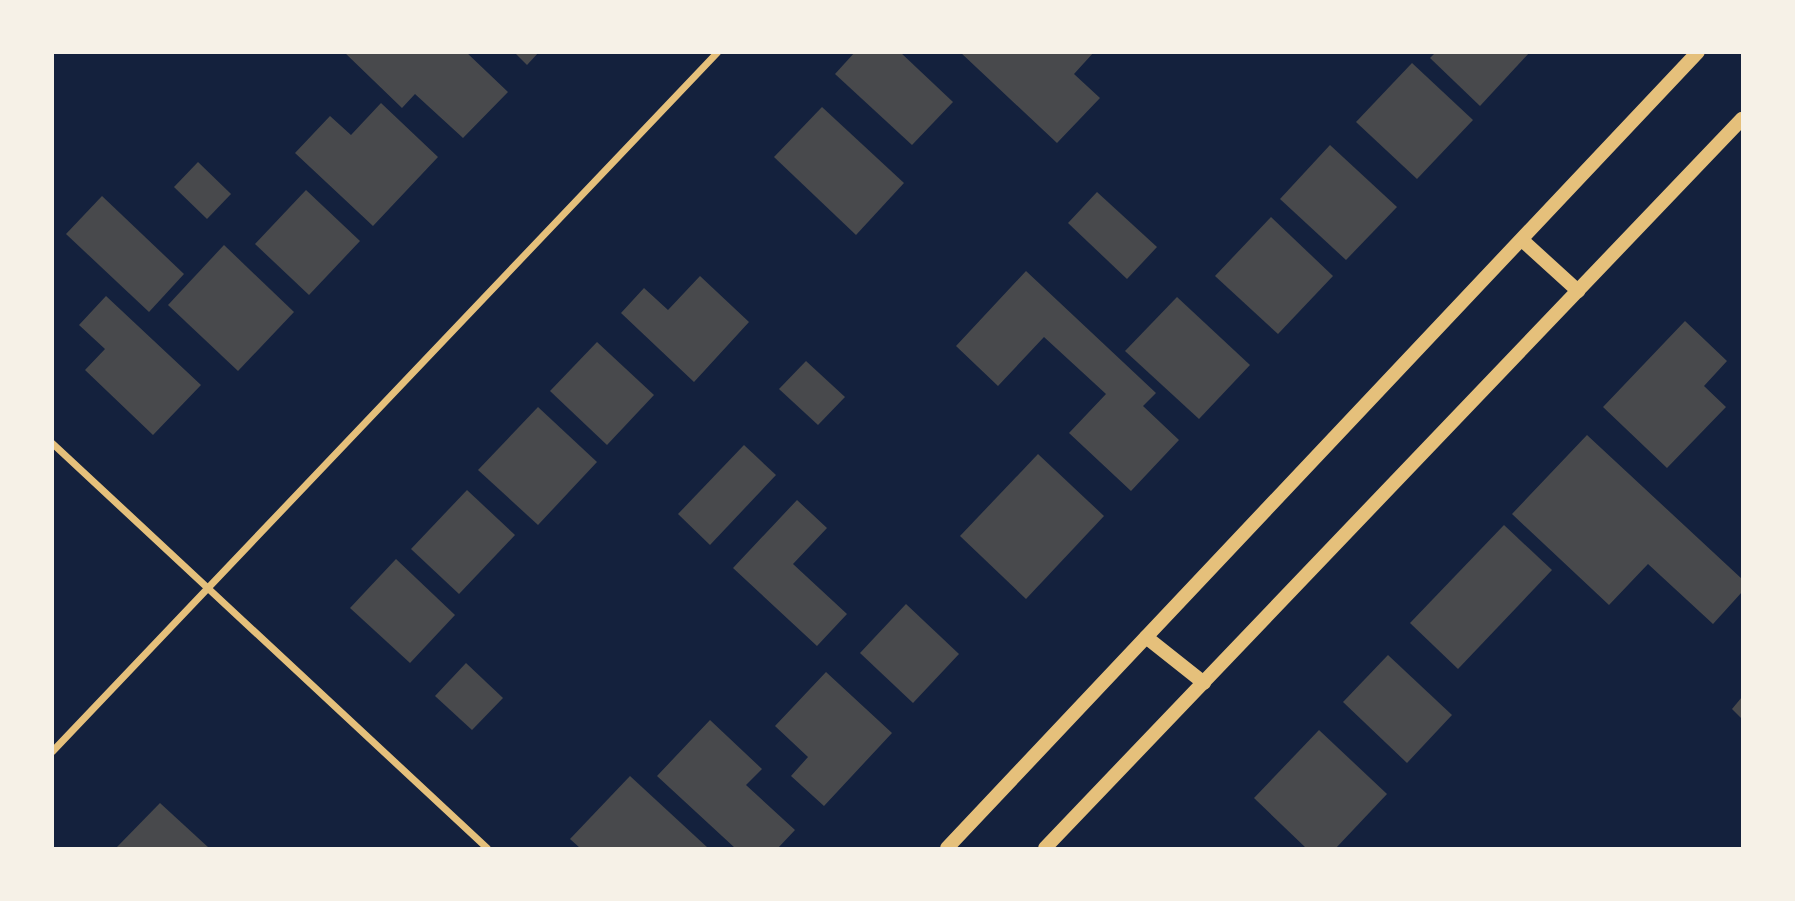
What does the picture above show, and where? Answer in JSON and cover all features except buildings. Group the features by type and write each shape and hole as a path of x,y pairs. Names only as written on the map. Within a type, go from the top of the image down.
{"main road":[{"path":"947,849 1698,52"},
{"path":"1045,849 1742,119"},
{"path":"1522,240 1578,291"},
{"path":"1146,637 1204,683"}],"street":[{"path":"52,751 717,52"},
{"path":"52,443 487,849"}]}
